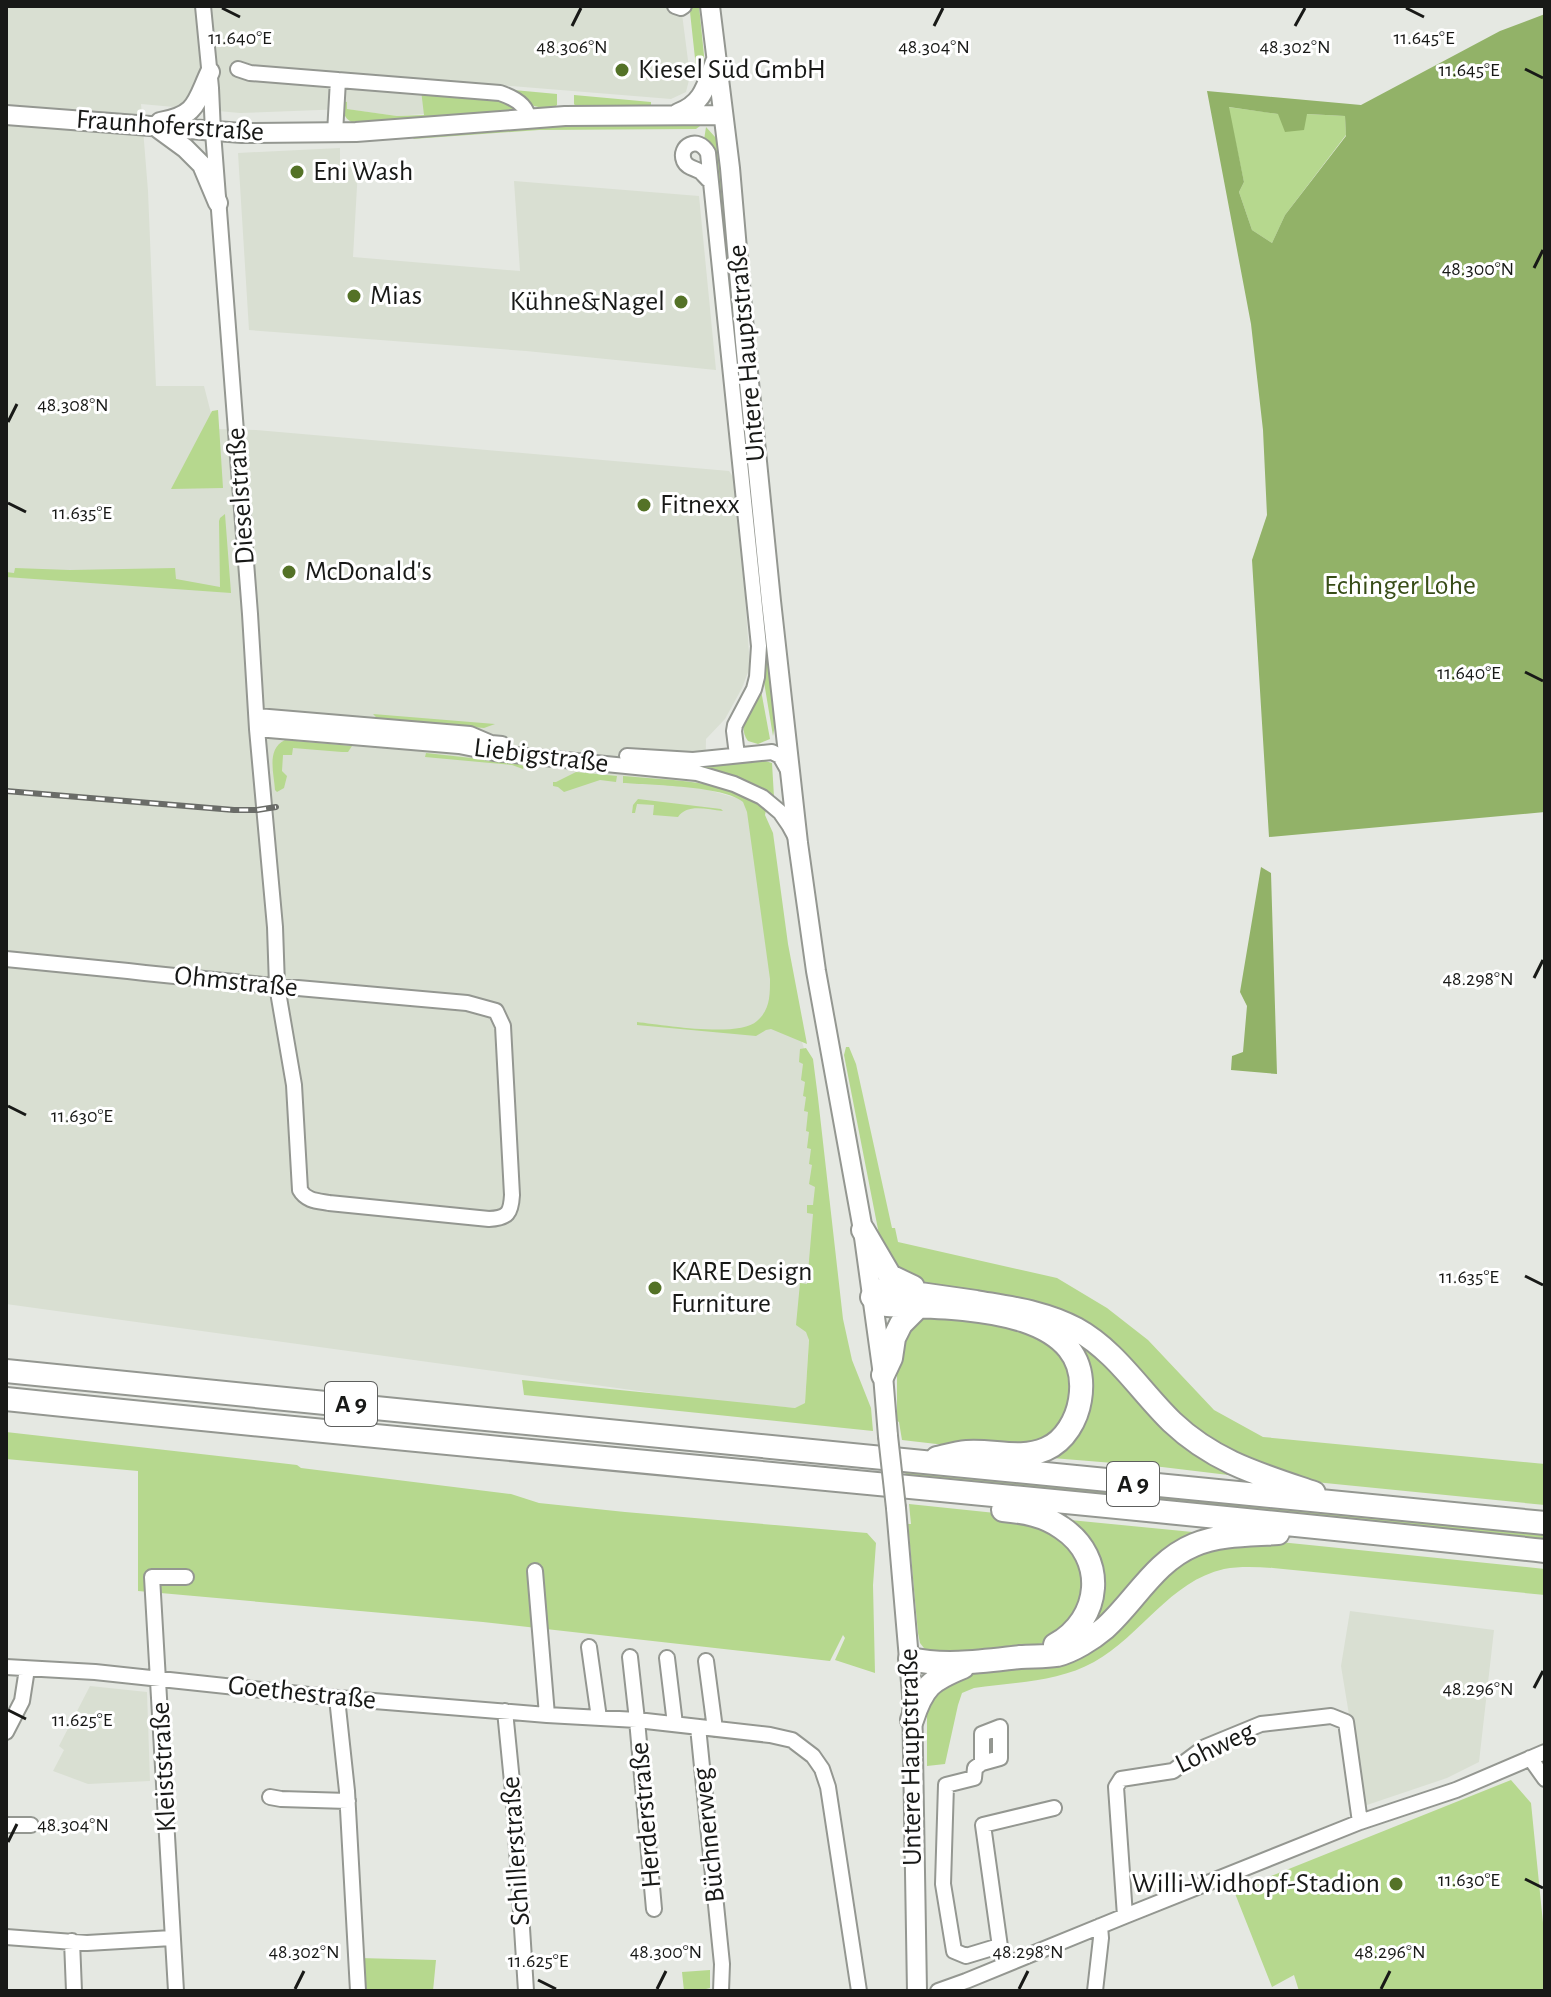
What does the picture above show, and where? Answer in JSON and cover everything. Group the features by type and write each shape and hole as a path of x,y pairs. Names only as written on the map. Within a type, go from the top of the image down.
{"highway":[{"path":"863,1230 890,1276 924,1301 1019,1318 1044,1328 1061,1340 1079,1371 1079,1405 1065,1435 1048,1448 1013,1455 967,1452 916,1463"},
{"path":"872,1297 887,1305 924,1301 1026,1311 1063,1322 1105,1349 1174,1424 1206,1449 1241,1468 1350,1505"},
{"path":"883,1375 901,1324 924,1301"},
{"name":"A 9","path":"6,1371 1545,1523"},
{"name":"A 9","path":"6,1399 1545,1551"},
{"path":"970,1492 999,1509 1030,1513 1052,1522 1079,1543 1090,1563 1094,1586 1084,1618 1064,1640 1036,1656"},
{"path":"942,1676 918,1674 911,1664 1057,1655 1095,1635 1153,1574 1176,1554 1194,1545 1213,1539 1341,1529"},
{"path":"912,1720 917,1705 934,1680 975,1662"}],"main road":[{"name":"Untere Hauptstraße","path":"710,6 730,168 798,843 816,971 863,1230 883,1375 911,1664 917,1991"},
{"path":"672,115 695,104 703,94 716,60"},
{"path":"148,126 182,117 191,110 210,72"},
{"name":"Fraunhoferstraße","path":"6,115 213,132 335,133 528,118 723,115"},
{"path":"148,126 185,148 202,165 218,203"}],"street":[{"name":"Dieselstraße","path":"203,6 275,927 277,986 294,1085 299,1184 303,1196 329,1203 496,1218 509,1212 503,1026 496,1011 467,1003"},
{"path":"675,6 684,6"},
{"name":"Fraunhoferstraße","path":"238,69 250,73 500,93 518,101 528,112 528,118"},
{"path":"335,133 338,80"},
{"path":"711,182 759,646 754,689 734,731 737,755"},
{"name":"Liebigstraße","path":"257,722 470,734 491,743 693,760 772,752"},
{"name":"Liebigstraße","path":"257,722 459,746 494,753 697,773 734,784 762,797 780,812 798,843"},
{"path":"785,724 772,752 786,764 791,778"},
{"name":"Ohmstraße","path":"6,959 467,1003"},
{"path":"535,1571 547,1715"},
{"name":"Kleiststraße","path":"176,1991 152,1577 186,1577"},
{"path":"589,1647 599,1718"},
{"path":"630,1657 637,1720"},
{"path":"667,1658 675,1724"},
{"path":"706,1661 715,1729"},
{"name":"Goethestraße","path":"6,1667 95,1672 337,1698 637,1720 792,1740 813,1756 822,1769 828,1787 859,1991"},
{"path":"6,1732 22,1701 27,1669"},
{"path":"337,1698 348,1801 358,1991"},
{"name":"Schillerstraße","path":"505,1711 526,1991"},
{"name":"Lohweg","path":"1125,1916 1116,1787 1121,1779 1173,1771 1205,1747 1261,1724 1331,1716 1346,1722 1360,1822"},
{"name":"Herderstraße","path":"637,1720 654,1909"},
{"name":"Büchnerweg","path":"698,1727 722,1964 721,1991"},
{"path":"938,1991 967,1986 1003,1966 1100,1926 1360,1822 1456,1790 1545,1752"},
{"path":"1530,1758 1545,1779"},
{"path":"982,1763 975,1768 974,1778 946,1785 943,1884 954,1951 966,1956 999,1946"},
{"path":"270,1797 348,1801"},
{"path":"1003,1966 983,1825 1054,1808"},
{"path":"6,1825 31,1825"},
{"path":"1095,1991 1100,1926"},
{"path":"6,1937 87,1943 172,1938"},
{"path":"72,1941 74,1991"}],"shaded area":[{"path":"6,6 681,6 690,76 686,92 671,99 486,84 472,110 397,116 346,109 240,113 141,104 156,386 204,386 215,429 729,471 733,477 750,667 725,719 706,739 705,789 740,799 756,813 791,1002 808,1063 819,1172 805,1403 796,1408 704,1400 6,1304"},
{"path":"340,148 340,165 358,169 353,257 520,271 514,181 699,196 716,370 526,351 249,330 238,153"},
{"path":"1350,1611 1494,1630 1479,1762 1447,1778 1364,1806 1341,1666"},
{"path":"90,1686 147,1692 150,1781 88,1784 53,1771 64,1750 59,1746"}],"green space":[{"path":"693,6 699,6 706,75 698,86 690,12"},
{"name":"Echinger Lohe","path":"1545,14 1545,812 1269,837 1252,560 1267,515 1263,430 1251,324 1207,91 1361,105 1500,31","holes":["1229,107 1278,114 1285,132 1304,130 1307,114 1345,116 1346,136 1285,215 1272,243 1252,230 1239,192 1244,182"]},
{"path":"503,89 557,94 557,105 552,110 534,106"},
{"path":"421,90 500,99 518,110 357,124 349,121 344,113 343,101 347,102 347,109 397,116 424,115"},
{"path":"574,95 651,102 651,106 648,109 579,110 574,104"},
{"path":"1228,107 1279,114 1345,116 1346,135 1285,215 1272,243 1252,230 1239,192 1244,182"},
{"path":"543,125 700,126 696,129 539,130 413,139 416,135"},
{"path":"706,127 716,138 720,152 775,725 773,736 761,678 711,145 704,140"},
{"path":"218,410 223,488 171,489 212,411"},
{"path":"225,514 231,593 6,577 6,572 14,573 15,568 175,568 176,579 220,587 219,521"},
{"path":"760,685 770,739 758,744 748,741 743,727 746,713"},
{"path":"373,714 495,724 484,728 378,719"},
{"path":"285,740 352,746 348,752 293,748 292,755 283,755 282,771 287,776 284,788 277,792 273,755"},
{"path":"426,753 518,763 523,769 512,765 425,757"},
{"path":"762,760 772,763 774,797 764,790 694,766"},
{"path":"576,772 617,776 616,782 600,780 564,792 553,786 553,782"},
{"path":"623,776 716,786 766,810 765,815 773,833 788,944 807,1044 771,1029 756,1036 637,1025 637,1022 718,1030 748,1026 765,1012 770,979 747,812 743,802 704,789 623,783"},
{"path":"638,799 723,811 692,809 678,817 653,815 654,805 637,804 635,813 632,813"},
{"path":"1261,867 1271,873 1277,1074 1231,1070 1232,1056 1243,1052 1247,1006 1240,992"},
{"path":"846,1047 849,1047 856,1064 892,1228 895,1228 898,1242 1057,1278 1107,1308 1148,1340 1214,1410 1263,1437 1545,1464 1545,1505 1295,1480 1208,1444 1120,1356 944,1290 906,1279 883,1255 844,1055"},
{"path":"806,1048 813,1059 843,1319 852,1360 871,1408 873,1431 524,1395 522,1380 795,1408 805,1403 809,1340 806,1332 796,1325 800,1283 807,1284 813,1214 807,1213 807,1205 813,1205 815,1187 809,1184 812,1165 809,1164 811,1149 807,1148 808,1112 804,1111 805,1082 801,1080 803,1064 799,1062 800,1049"},
{"path":"931,1312 1049,1336 1077,1388 1054,1438 1014,1453 902,1440 897,1421 897,1349 901,1332"},
{"path":"1063,1328 1245,1477 1040,1457 1081,1416"},
{"path":"6,1432 297,1465 301,1468 511,1494 539,1503 867,1533 876,1543 873,1585 875,1673 835,1660 845,1638 843,1635 830,1661 483,1622 138,1591 138,1471 6,1459"},
{"path":"905,1469 1545,1533 1545,1540 906,1478"},
{"path":"909,1504 1005,1514 1064,1537 1086,1577 1079,1613 1046,1642 1010,1651 927,1652 920,1643 918,1633"},
{"path":"1060,1519 1213,1534 1083,1638 1098,1601"},
{"path":"1269,1541 1545,1569 1545,1595 1273,1568 1224,1569 1188,1585 1111,1651 1080,1669 1051,1677 974,1688 962,1693 945,1764 927,1766 927,1708 931,1697 958,1678 1058,1658 1198,1548"},
{"name":"Willi-Widhopf-Stadion","path":"1511,1780 1531,1803 1545,1943 1545,1991 1299,1991 1294,1975 1272,1987 1234,1891"},
{"path":"359,1958 436,1960 433,1991 361,1991"},
{"path":"710,1970 710,1988 684,1991 682,1972"}],"railway":[{"path":"6,791 234,810 276,807"}],"place":[{"name":"Kiesel Süd GmbH","path":"622,70"},
{"name":"Eni Wash","path":"297,172"},
{"name":"Mias","path":"354,296"},
{"name":"Kühne&Nagel","path":"681,302"},
{"name":"Fitnexx","path":"644,505"},
{"name":"McDonald's","path":"289,572"},
{"name":"KARE Design Furniture","path":"655,1288"},
{"name":"Willi-Widhopf-Stadion","path":"1396,1884"}]}
